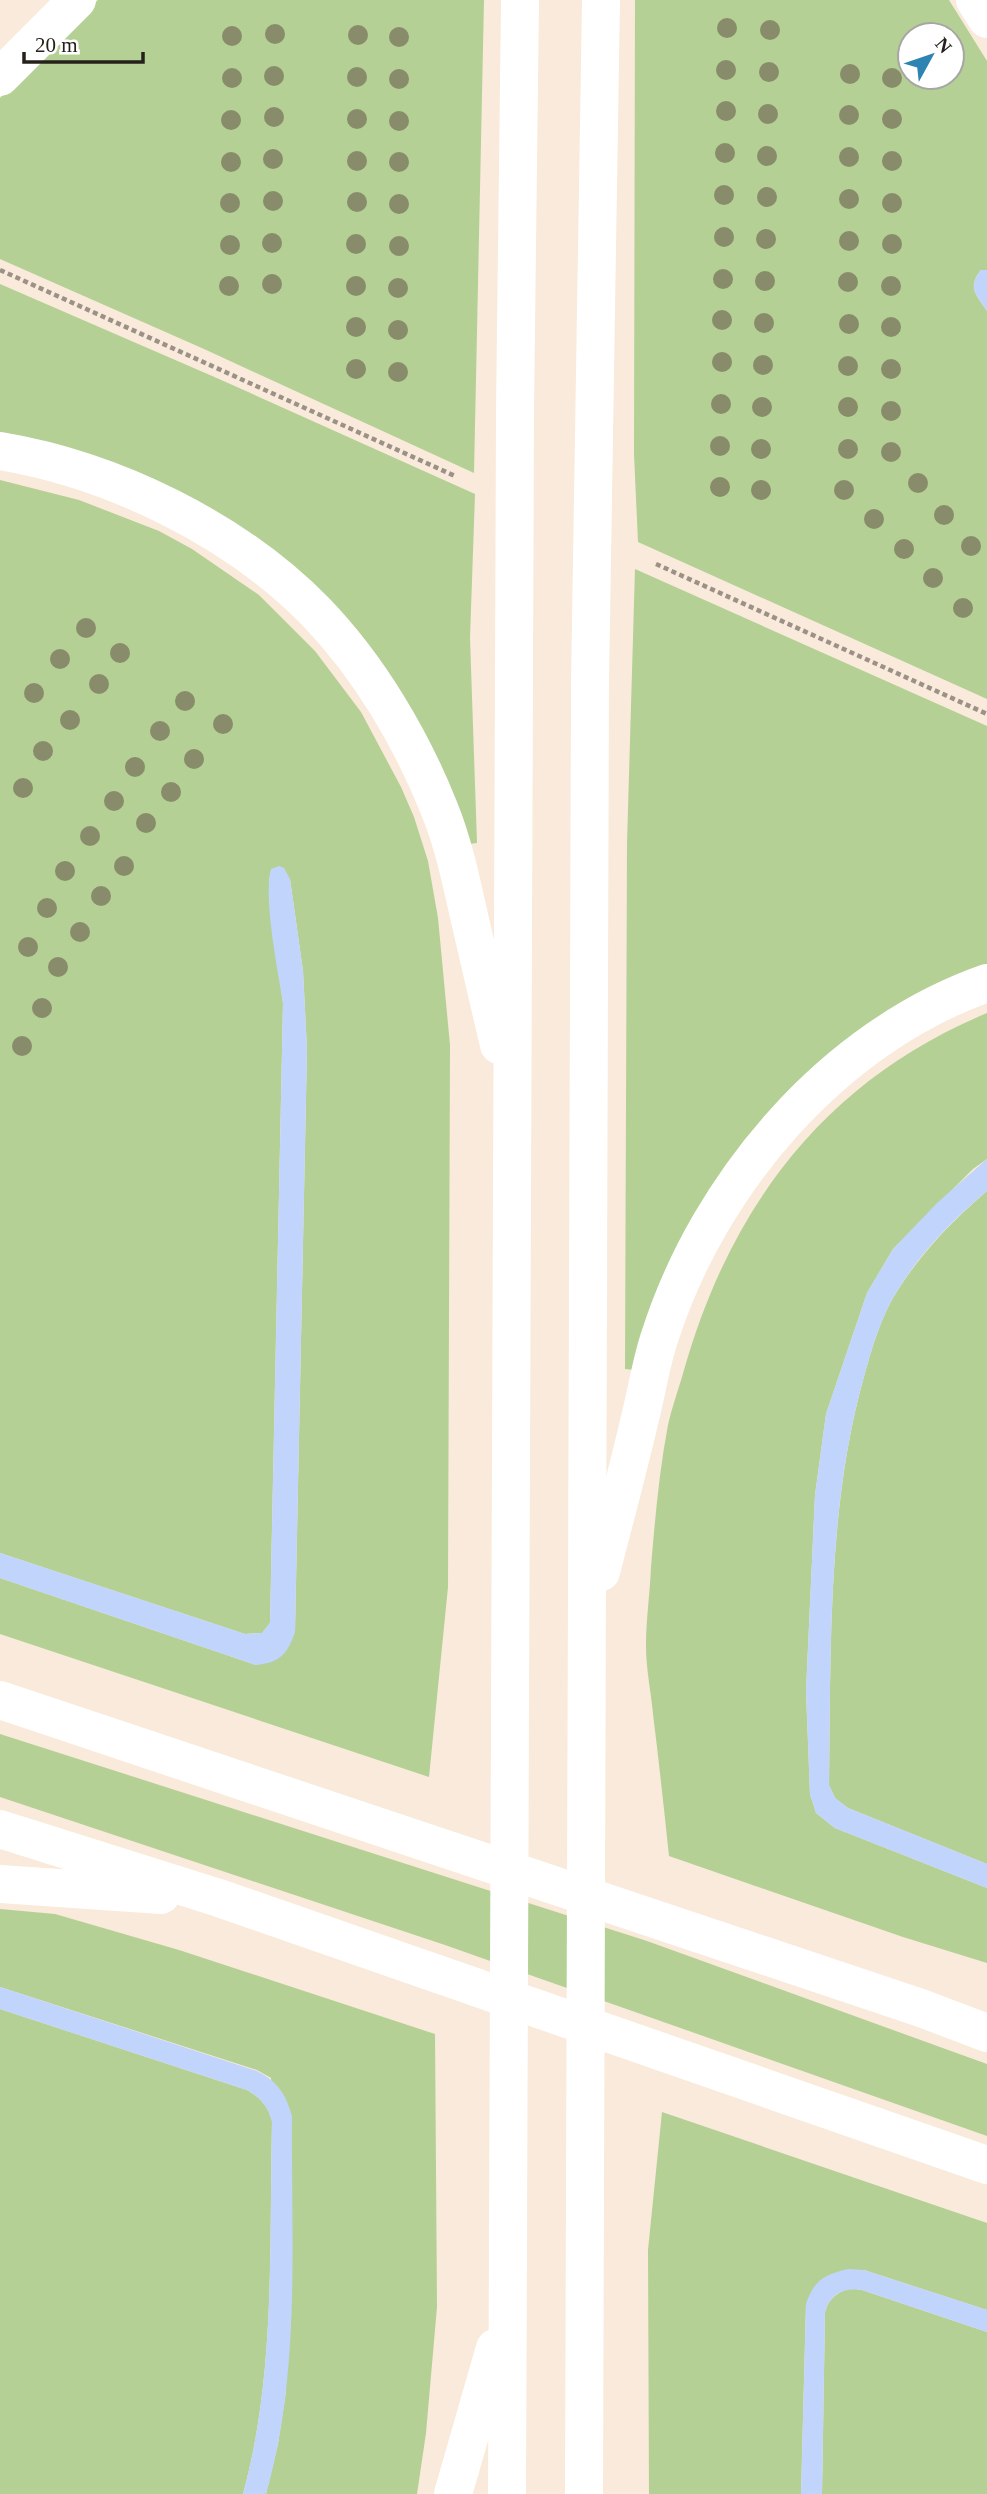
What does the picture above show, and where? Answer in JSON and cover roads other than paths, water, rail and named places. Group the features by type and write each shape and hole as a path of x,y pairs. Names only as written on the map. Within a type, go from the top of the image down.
{"highway":[{"path":"0,78 77,0"},
{"path":"507,2494 515,426 520,0"},
{"path":"584,2494 590,684 601,0"},
{"path":"975,0 987,19"},
{"path":"0,451 38,458 101,476 153,499 205,528 249,556 283,583 316,612 344,646 395,719 440,809 464,894 513,1108"},
{"path":"586,1632 660,1336 686,1270 724,1201 780,1125 836,1070 906,1021 987,984"},
{"path":"0,1700 921,2008 987,2033"},
{"path":"0,1829 219,1898 987,2165"},
{"path":"0,1884 219,1898"},
{"path":"921,2008 987,2013"},
{"path":"453,2494 508,2302"}],"water":[{"path":"981,270 987,270 987,311 974,286"},
{"path":"279,866 284,868 290,879 303,971 307,1049 295,1632 282,1656 256,1665 0,1578 0,1553 245,1634 262,1633 270,1623 283,1003 272,935 269,882 271,869"},
{"path":"987,1159 987,1191 935,1240 902,1283 884,1316 865,1373 853,1423 837,1525 831,1629 829,1785 835,1798 848,1808 987,1864 987,1888 835,1828 816,1813 810,1794 806,1691 815,1495 826,1414 867,1293 893,1249 937,1203"},
{"path":"0,1987 257,2071 270,2079 284,2095 292,2116 292,2306 285,2401 266,2494 243,2494 261,2403 269,2309 272,2122 266,2107 247,2090 0,2009"},
{"path":"848,2269 864,2270 987,2310 987,2332 862,2290 844,2291 834,2296 825,2312 822,2494 801,2494 806,2304 816,2284 832,2274"}]}
